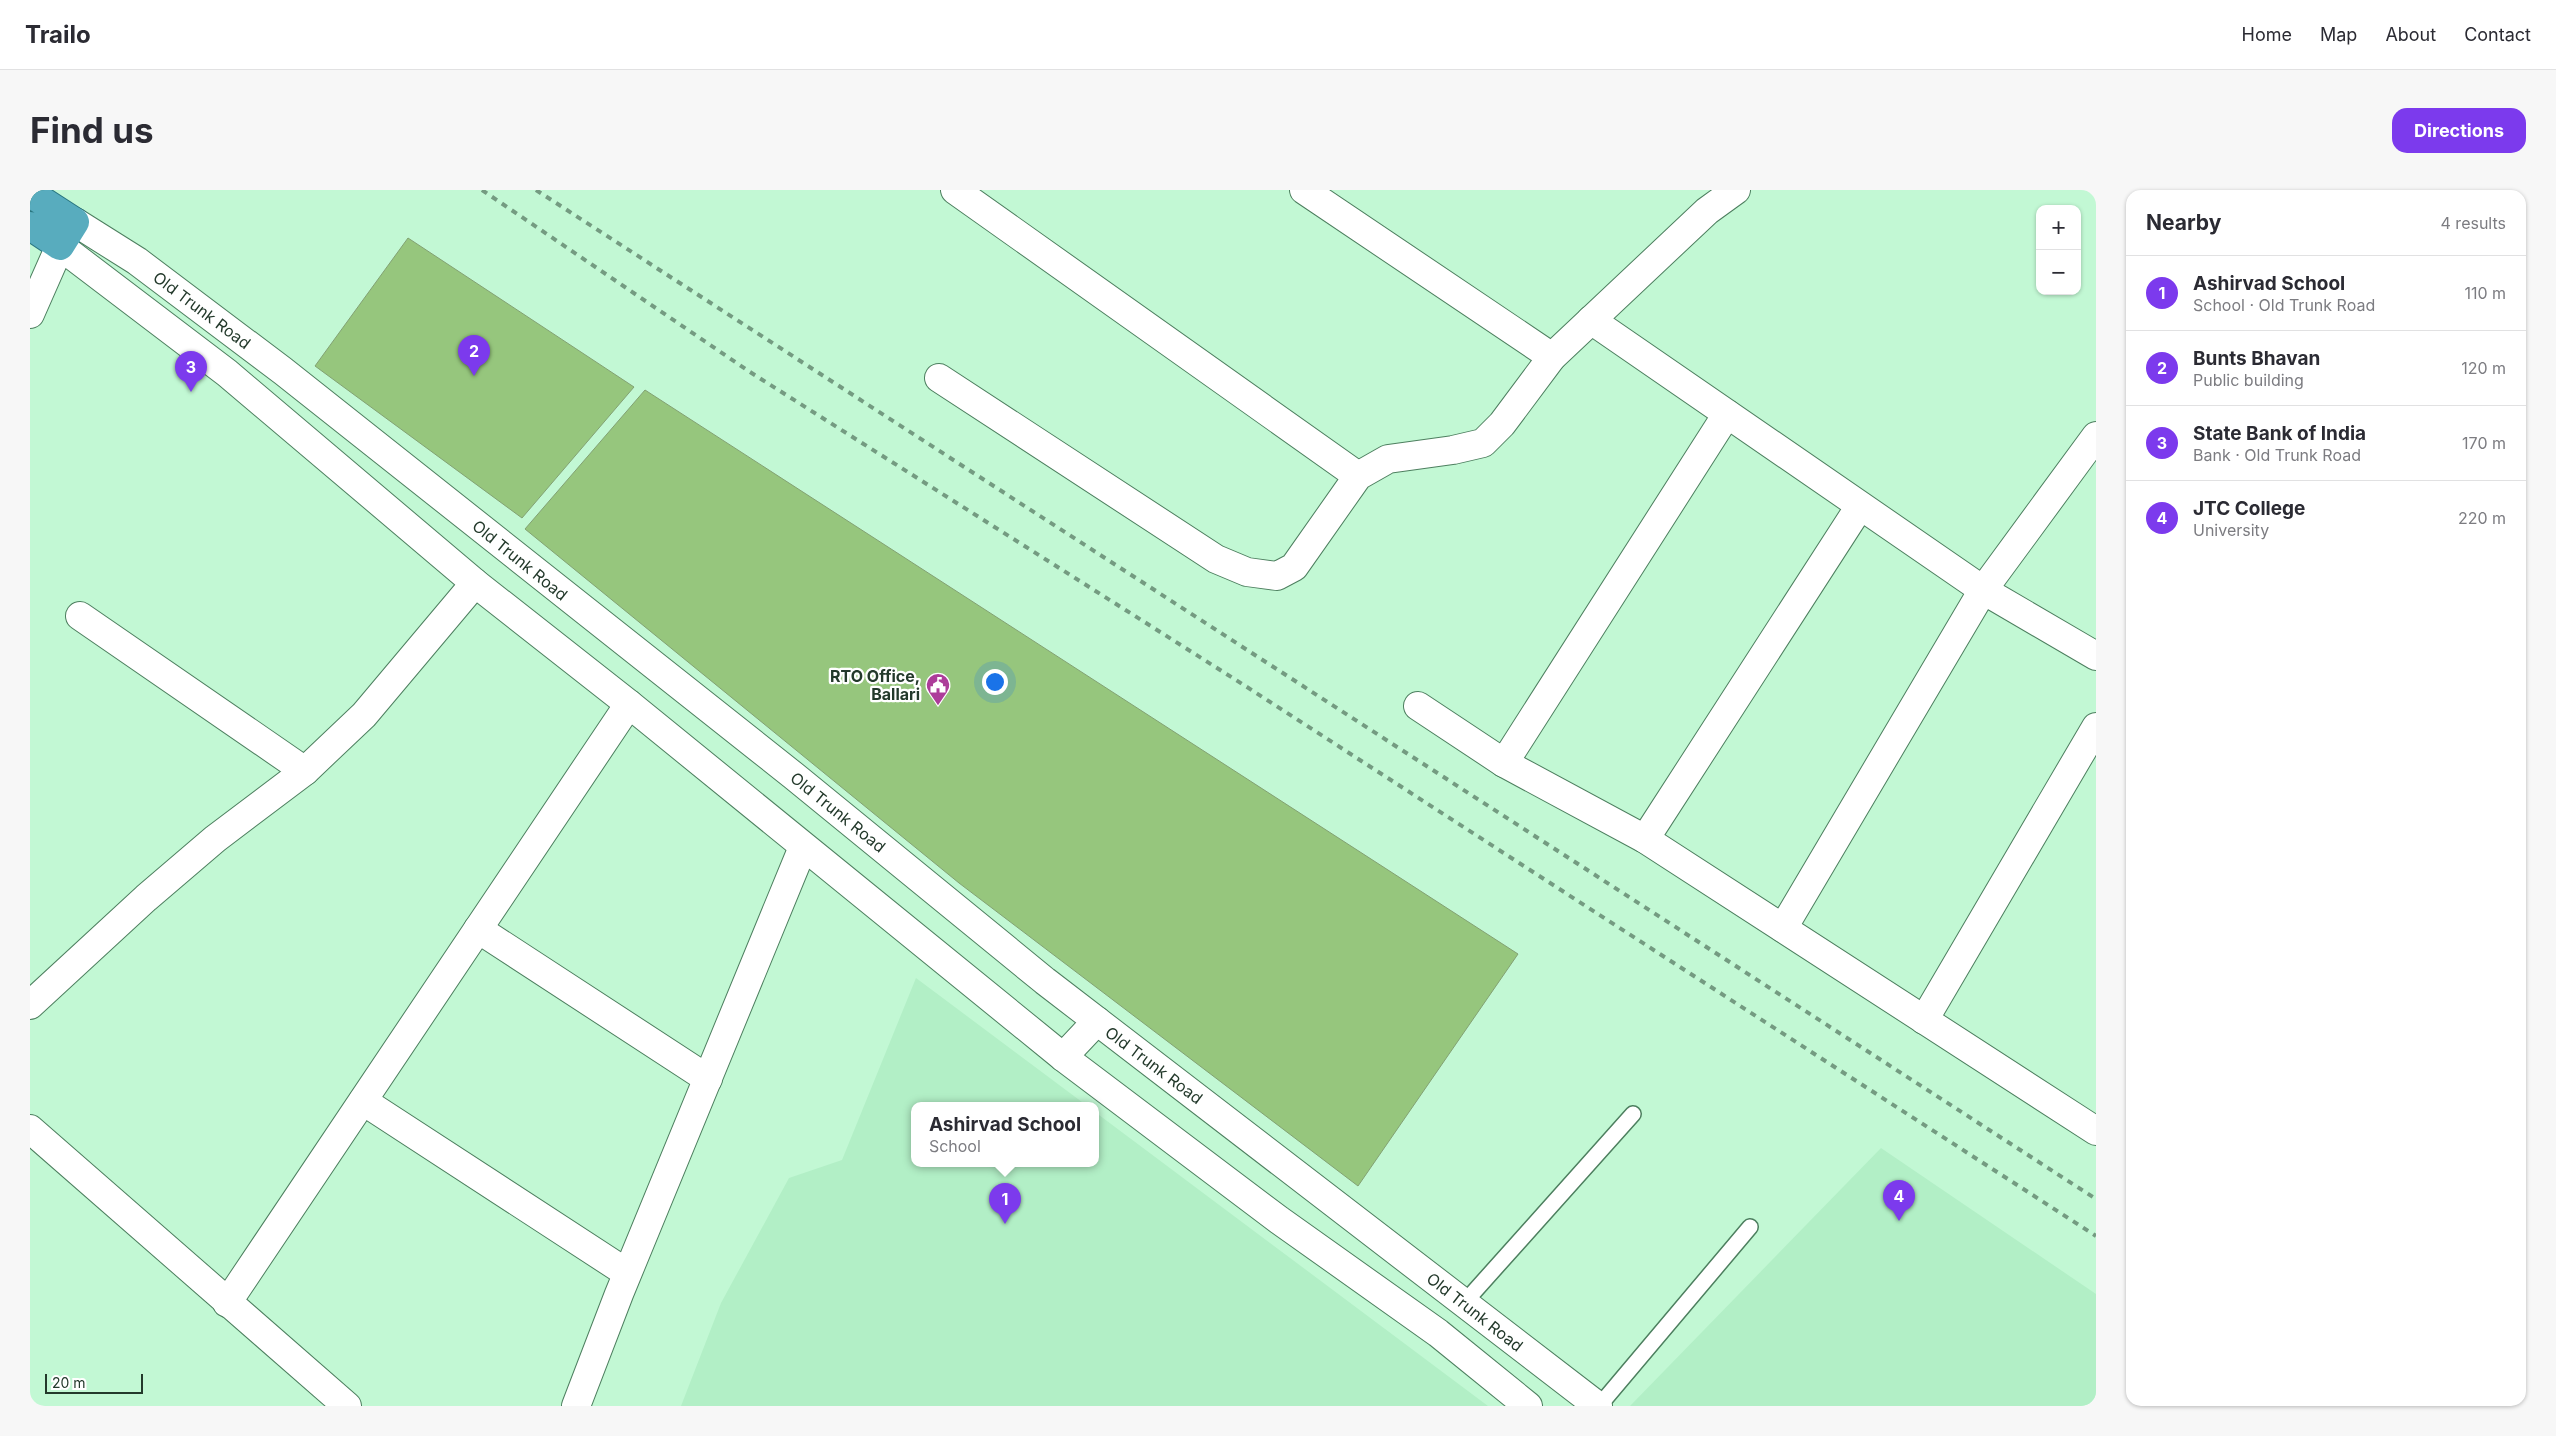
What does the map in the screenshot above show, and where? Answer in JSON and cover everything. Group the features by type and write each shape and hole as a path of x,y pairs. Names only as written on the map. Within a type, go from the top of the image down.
{"highway":[{"path":"30,193 74,222 60,246 30,226"}],"street":[{"path":"955,190 1358,476"},
{"path":"1304,190 1552,357"},
{"path":"939,378 1216,559 1247,572 1277,576 1294,568 1358,476 1388,459 1425,452 1453,450 1483,443 1502,424 1552,357 1707,211 1736,190"},
{"name":"Old Trunk Road","path":"74,222 137,261 283,371 794,776 1097,1021 1599,1406"},
{"path":"30,314 60,246 226,373 475,583 629,704 1063,1057 1279,1220 1438,1334 1528,1406"},
{"path":"1591,320 1983,590 2096,656"},
{"path":"1504,764 1727,414"},
{"path":"1784,928 1983,590 2096,436"},
{"path":"1645,839 1860,506"},
{"path":"30,1005 132,910 201,850 305,771 364,715 475,583"},
{"path":"80,616 305,771"},
{"path":"227,1303 629,704"},
{"path":"1418,706 1504,764 1645,839 1924,1020 2092,1121"},
{"path":"1924,1020 2096,727"},
{"path":"576,1406 627,1273 803,847"},
{"path":"478,929 708,1079"},
{"path":"1063,1057 1097,1021"},
{"path":"363,1101 627,1273"},
{"path":"30,1129 347,1406"}],"lane":[{"path":"1464,1303 1633,1114"},
{"path":"1599,1406 1750,1227"}],"shaded area":[{"path":"916,978 1082,1102 911,1102 911,1167 1099,1167 1099,1115 1488,1406 681,1406 721,1303 789,1178 842,1160"},
{"path":"1881,1148 2096,1294 2096,1406 1630,1406"}],"building":[{"path":"408,238 634,387 522,518 315,366"},
{"name":"RTO Office, Ballari","path":"645,390 1518,954 1358,1186 959,883 525,529"}],"railway":[{"path":"482,190 750,372 1247,687 2096,1236"},
{"path":"536,190 2096,1199"}],"place":[{"name":"Bunts Bhavan","path":"474,376"},
{"name":"State Bank of India","path":"191,392"},
{"name":"RTO Office, Ballari","path":"938,706"},
{"name":"JTC College","path":"1899,1221"},
{"name":"Ashirvad School","path":"1005,1224"}]}
